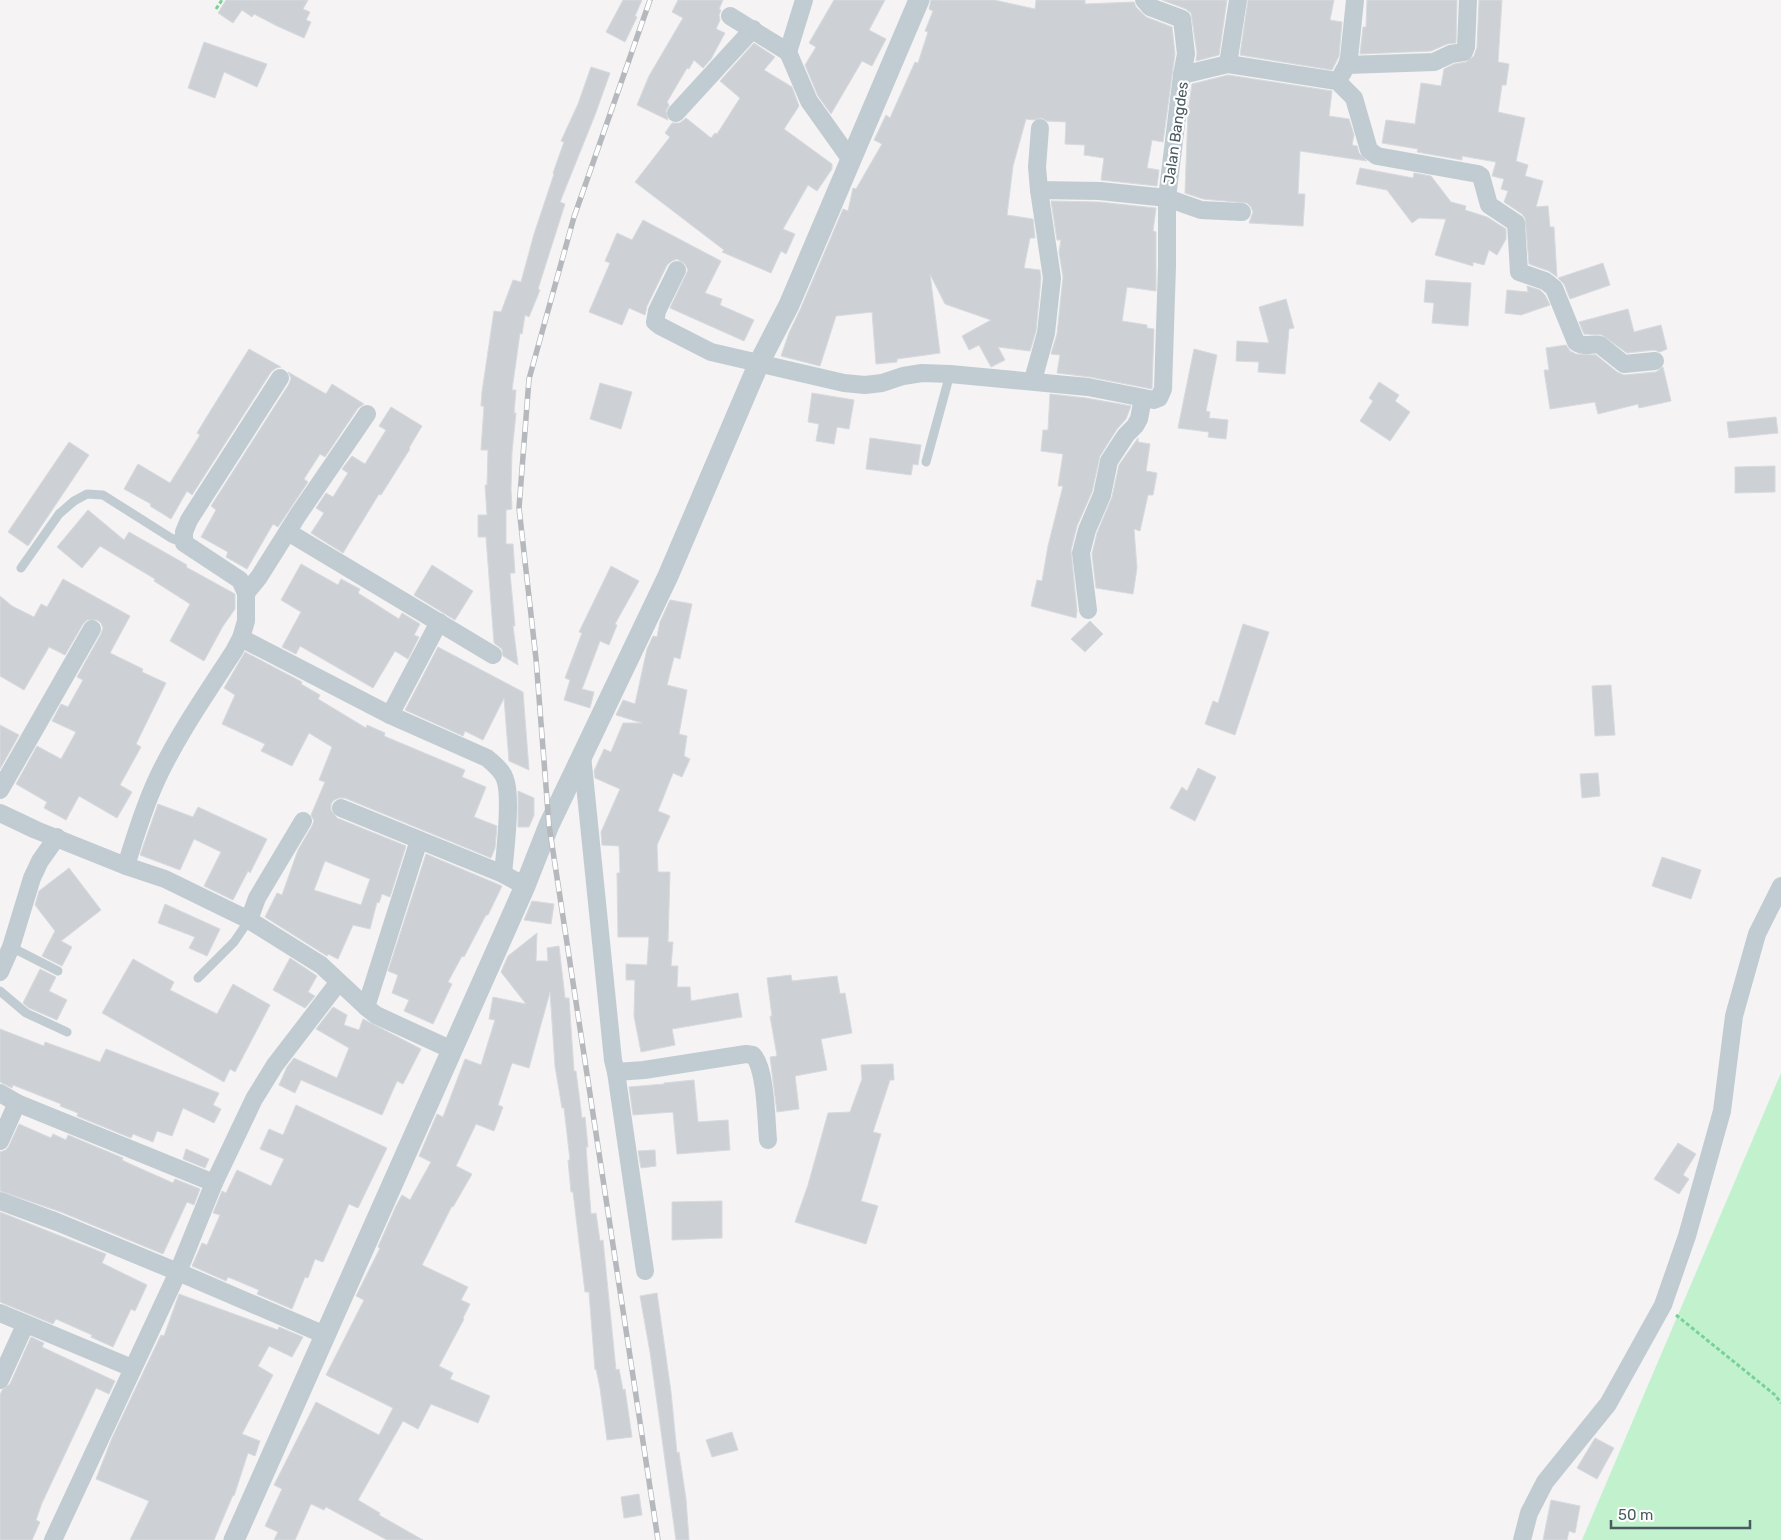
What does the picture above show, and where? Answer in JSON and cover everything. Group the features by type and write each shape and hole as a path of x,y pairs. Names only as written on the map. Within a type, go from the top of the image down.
{"street":[{"path":"788,52 804,0"},
{"path":"234,1540 525,886 549,825 668,576 759,363 792,297 919,0"},
{"path":"1144,0 1150,7 1182,20 1186,54 1182,75"},
{"path":"1228,64 1238,0"},
{"path":"1355,0 1347,65 1337,81 1354,98 1369,150 1377,156 1481,176 1489,205 1516,223 1519,272 1550,284 1554,288 1576,342 1582,346 1600,345 1624,364 1656,361"},
{"path":"1347,65 1434,62 1452,54 1464,52 1466,47 1468,0"},
{"path":"730,16 788,52 809,101 851,160"},
{"path":"676,113 753,29"},
{"name":"Jalan Bangdes","path":"1039,190 1100,191 1167,198 1182,75 1228,64 1337,81"},
{"path":"1034,380 1046,333 1052,278 1037,167 1040,128"},
{"path":"677,270 657,310 655,322 711,352 823,379 865,385 882,384 903,376 922,373 950,374 1034,380 1088,387 1154,400 1159,398 1163,388 1167,198 1201,210 1242,212"},
{"path":"126,866 137,827 157,779 187,725 241,638 246,621 246,593 240,580 184,542 184,532 189,520 280,378"},
{"path":"1088,610 1081,553 1087,530 1102,495 1109,461 1139,419 1143,398"},
{"path":"246,593 259,577 367,414"},
{"path":"288,532 494,655"},
{"path":"390,715 439,622"},
{"path":"0,790 92,629"},
{"path":"241,638 390,715 487,758 497,767 505,778 508,793 503,874"},
{"path":"582,755 613,1060 646,1271"},
{"path":"341,808 503,874 525,886"},
{"path":"0,813 36,830 126,866 165,879 249,920 320,965 376,1015 452,1050"},
{"path":"249,920 257,898 303,821"},
{"path":"0,972 11,947 32,878 40,861 57,838"},
{"path":"366,1007 419,840"},
{"path":"1522,1540 1529,1513 1545,1482 1608,1404 1664,1305 1687,1236 1722,1111 1734,1016 1744,979 1757,934 1781,886"},
{"path":"53,1540 178,1272 214,1183 254,1099 275,1065 338,983"},
{"path":"616,1072 644,1070 753,1054 761,1070 768,1140"},
{"path":"0,1093 17,1103 214,1183"},
{"path":"0,1142 17,1103"},
{"path":"0,1201 57,1222 325,1335"},
{"path":"0,1313 132,1368"},
{"path":"0,1380 25,1324"}],"lane":[{"path":"926,462 950,374"},
{"path":"21,568 60,514 74,501 87,494 103,495 171,538 184,542"},
{"path":"198,978 234,942 249,920"},
{"path":"11,947 58,971"},
{"path":"0,991 26,1013 66,1032"}],"path":[{"path":"216,10 222,0"},
{"path":"1664,1305 1774,1395 1781,1403"}],"green space":[{"path":"1781,1073 1781,1540 1582,1540"}],"building":[{"path":"226,0 308,0 303,9 310,12 306,20 311,22 304,38 254,14 252,17 242,10 233,23 218,13"},
{"path":"623,0 642,0 635,16 637,17 625,42 606,32"},
{"path":"678,0 723,0 719,9 721,10 720,20 716,29 725,33 711,59 703,68 694,60 689,69 687,68 667,102 669,105 666,111 668,120 637,105 649,76 683,18 672,12"},
{"path":"834,0 885,0 869,30 886,39 872,66 862,61 831,114 818,96 805,65 816,47 809,43"},
{"path":"931,0 994,0 1035,9 1036,0 1085,0 1085,4 1134,2 1136,7 1146,17 1172,27 1175,54 1163,142 1152,140 1147,168 1159,170 1157,186 1101,180 1104,158 1084,155 1085,145 1065,144 1066,122 1047,121 1041,118 1034,120 1026,119 1013,166 1007,215 1033,219 1035,238 1030,238 1024,268 1040,270 1041,278 1036,331 1030,351 998,347 1005,360 991,367 979,345 969,350 962,336 991,320 945,304 930,274 940,353 897,359 897,362 876,364 872,312 836,316 820,366 781,356 789,333 843,209 848,211 853,188 856,189 882,144 874,140 886,115 890,118 915,62 918,63 928,32 925,31 933,11 929,9"},
{"path":"1162,0 1227,0 1219,55 1196,61 1197,53 1191,13 1186,9"},
{"path":"1248,0 1334,0 1330,20 1342,22 1339,56 1332,70 1240,55"},
{"path":"1367,0 1457,0 1456,43 1447,44 1431,51 1360,54 1363,27 1366,27"},
{"path":"1479,0 1502,0 1498,62 1509,64 1506,85 1502,85 1498,112 1525,118 1516,161 1528,165 1525,176 1543,181 1536,207 1548,206 1550,227 1554,227 1557,277 1549,271 1529,264 1525,218 1504,202 1508,191 1501,189 1504,179 1492,176 1496,162 1462,156 1462,160 1417,152 1418,149 1382,143 1386,120 1415,124 1421,83 1441,86 1444,69 1454,64 1466,62 1474,56 1477,47"},
{"path":"204,42 267,64 257,87 224,72 215,98 188,88"},
{"path":"754,43 775,57 764,70 792,87 799,106 784,129 832,164 832,169 817,191 808,185 783,229 795,234 786,254 781,251 771,273 722,252 724,250 635,182 670,137 665,133 672,123 680,123 686,118 711,138 715,133 717,134 740,98 720,81"},
{"path":"591,67 610,73 560,202 565,204 538,289 540,290 529,317 525,315 522,334 520,333 512,390 516,390 514,413 516,413 512,452 512,509 506,510 506,544 513,544 515,573 510,573 515,626 513,626 518,665 503,656 502,649 494,643 486,537 478,537 478,515 487,515 485,485 487,485 488,450 481,450 484,406 481,406 482,392 494,311 501,312 513,280 521,282 534,234 564,142 561,141 578,104"},
{"path":"1228,75 1332,91 1329,116 1349,119 1354,135 1352,145 1357,146 1359,153 1367,161 1300,151 1298,194 1305,194 1303,226 1249,223 1253,212 1247,203 1203,199 1185,193 1188,111 1192,84"},
{"path":"1360,168 1413,178 1414,173 1431,176 1451,202 1466,206 1465,210 1487,217 1506,229 1506,239 1497,255 1489,250 1484,265 1473,262 1473,266 1435,255 1446,219 1419,218 1412,223 1387,190 1356,184"},
{"path":"1051,201 1099,202 1156,208 1153,231 1156,232 1156,291 1127,287 1122,321 1147,325 1147,328 1154,329 1152,389 1090,377 1057,373 1060,355 1051,354 1057,334 1063,277 1059,252 1061,240 1057,240"},
{"path":"643,220 721,261 705,293 722,299 720,305 754,320 744,341 670,308 688,270 685,264 677,259 667,265 647,306 645,315 629,308 622,325 589,312 610,263 605,261 617,233 632,240"},
{"path":"1603,263 1610,285 1570,299 1564,284 1558,278"},
{"path":"1426,280 1471,283 1468,326 1432,323 1434,303 1424,302"},
{"path":"1527,286 1540,290 1550,305 1521,315 1505,313 1507,290 1528,292"},
{"path":"1286,299 1294,328 1289,329 1285,374 1258,372 1259,362 1236,361 1237,341 1269,343 1259,307"},
{"path":"1628,309 1634,332 1661,325 1667,349 1660,352 1654,350 1627,353 1602,335 1584,334 1579,322"},
{"path":"1566,345 1570,351 1576,354 1596,355 1617,372 1624,375 1656,372 1663,367 1671,401 1639,408 1638,404 1598,414 1595,402 1550,409 1544,370 1549,370 1546,348"},
{"path":"249,349 281,367 271,372 192,495 187,491 171,519 150,506 151,504 124,489 138,464 170,483 200,435 197,433"},
{"path":"1194,349 1217,355 1206,411 1210,412 1209,418 1228,420 1226,439 1208,437 1209,432 1178,428"},
{"path":"288,372 326,394 332,384 364,404 358,408 325,457 320,454 304,479 308,482 278,527 273,524 247,569 226,557 228,552 201,537 216,510 211,506 289,384 291,378"},
{"path":"1379,382 1399,395 1395,401 1410,412 1390,441 1360,421 1373,401 1369,398"},
{"path":"600,383 632,392 621,429 590,419"},
{"path":"812,393 854,400 849,429 837,427 834,444 816,441 819,424 808,422"},
{"path":"1050,394 1131,406 1126,419 1117,429 1100,456 1092,492 1077,526 1071,550 1077,611 1076,618 1031,606 1037,580 1042,581 1048,546 1063,486 1058,486 1063,454 1041,451 1043,430 1048,430"},
{"path":"391,407 422,426 410,449 381,495 379,494 343,553 311,533 324,513 316,508 326,493 333,497 348,473 342,469 352,456 365,464 386,430 379,426"},
{"path":"1776,417 1778,433 1729,438 1727,422"},
{"path":"870,438 921,445 918,465 913,464 911,475 866,469"},
{"path":"1138,438 1138,442 1150,444 1146,471 1157,473 1153,495 1148,495 1140,531 1134,529 1137,568 1133,594 1096,588 1092,554 1097,533 1112,497 1119,465"},
{"path":"69,442 89,455 28,546 8,532"},
{"path":"1775,466 1775,492 1735,493 1735,467"},
{"path":"88,510 124,540 129,532 235,594 235,609 223,626 204,661 170,641 190,604 154,581 155,579 100,546 82,568 57,547"},
{"path":"301,564 338,585 341,579 360,589 358,593 399,619 402,613 420,624 414,635 419,637 408,659 395,651 373,688 300,646 296,654 282,647 301,612 281,600"},
{"path":"432,565 473,591 455,620 414,595"},
{"path":"611,566 639,581 615,624 617,625 609,645 600,641 582,689 594,692 590,708 564,700 570,680 565,678 582,633 579,632"},
{"path":"63,579 130,616 110,653 143,669 142,672 166,683 136,744 141,747 120,785 132,792 117,818 79,796 66,820 44,808 47,802 16,784 37,746 61,759 76,732 52,721 61,704 68,707 83,680 77,677 103,628 97,620 87,620 65,655 49,647 24,690 0,676 0,596 12,606 34,617 41,604 47,607"},
{"path":"670,600 692,604 680,659 674,657 667,685 687,690 679,734 687,736 684,756 690,759 682,777 673,773 658,811 670,816 657,845 658,872 670,872 668,942 673,942 671,966 678,966 677,987 690,987 691,1001 738,993 742,1017 672,1029 675,1045 641,1052 634,1016 635,980 626,980 626,964 647,965 649,937 618,937 617,873 620,873 619,846 602,845 601,832 620,789 595,778 594,771 604,749 611,752 623,723 642,723 616,715 623,700 635,704 647,649 653,636 657,637 660,622"},
{"path":"1090,621 1103,634 1085,652 1071,639"},
{"path":"1243,624 1269,632 1235,735 1205,724 1213,701 1218,703"},
{"path":"438,647 523,692 529,770 509,761 504,698 483,740 465,731 463,736 405,710"},
{"path":"245,652 302,682 301,684 320,695 318,699 366,728 367,725 385,733 384,736 465,770 462,777 486,787 474,817 497,826 495,848 491,858 345,798 339,798 331,804 331,810 337,818 406,846 390,897 382,894 379,903 377,902 370,929 353,925 338,959 328,954 327,956 265,917 277,893 282,895 298,850 314,821 311,815 325,782 319,780 332,747 309,733 292,766 261,751 265,744 222,724 235,695 224,688","holes":["325,861 370,879 361,905 314,890"]},
{"path":"1611,685 1615,735 1595,736 1592,686"},
{"path":"0,725 19,735 0,769"},
{"path":"1198,768 1216,777 1195,821 1170,808 1182,787 1187,791"},
{"path":"1598,773 1600,796 1582,798 1580,774"},
{"path":"518,791 534,798 534,815 529,827 518,827"},
{"path":"158,804 193,817 198,807 267,839 250,873 248,871 233,900 204,886 221,852 194,839 180,870 140,855"},
{"path":"426,854 502,886 488,915 486,915 464,957 462,956 448,982 452,984 433,1024 404,1011 409,1000 392,993 398,975 388,971"},
{"path":"1662,857 1701,870 1691,899 1652,886"},
{"path":"69,868 101,910 61,941 72,947 62,966 42,956 55,931 35,905 39,891"},
{"path":"532,901 554,904 551,924 524,920"},
{"path":"165,904 220,929 207,956 189,948 195,937 158,923"},
{"path":"537,933 536,961 548,961 547,948 559,946 565,998 569,998 574,1071 576,1071 582,1118 585,1117 591,1214 596,1213 600,1241 603,1240 616,1370 619,1369 623,1390 625,1389 632,1437 607,1440 600,1388 595,1370 589,1292 585,1292 573,1192 571,1192 568,1160 570,1160 564,1108 562,1108 555,1066 550,992 529,1068 512,1063 498,1105 503,1107 494,1131 476,1124 456,1166 472,1174 452,1206 422,1265 468,1287 461,1300 470,1304 439,1366 453,1373 450,1379 490,1396 478,1423 431,1404 418,1429 403,1421 358,1500 380,1513 379,1515 423,1540 387,1540 326,1507 324,1510 311,1504 295,1540 274,1540 278,1532 265,1526 282,1489 274,1485 316,1402 379,1435 393,1408 326,1375 364,1300 356,1296 380,1248 378,1247 396,1206 402,1195 410,1200 431,1162 419,1156 437,1114 443,1117 465,1059 481,1065 495,1020 489,1019 493,997 526,1004 501,972 508,956"},
{"path":"290,958 317,976 308,992 315,996 305,1008 273,990"},
{"path":"133,959 174,982 170,990 217,1014 233,984 270,1005 235,1072 230,1069 224,1082 102,1013"},
{"path":"40,969 56,977 49,991 67,1000 57,1020 29,1008 23,1003"},
{"path":"791,975 792,981 837,976 840,994 845,993 852,1033 821,1039 827,1070 795,1076 799,1109 777,1112 770,1057 777,1056 770,1016 772,1016 767,978"},
{"path":"333,1007 347,1015 344,1025 359,1030 363,1019 421,1049 403,1084 397,1081 382,1115 301,1080 295,1093 279,1085 287,1067 294,1058 337,1078 349,1048 316,1029"},
{"path":"0,1029 44,1046 45,1042 100,1062 106,1049 219,1093 213,1105 221,1109 214,1123 183,1108 172,1136 157,1131 153,1142 133,1134 131,1138 77,1116 78,1113 60,1106 61,1104 13,1085 12,1088 0,1082"},
{"path":"893,1064 894,1080 890,1080 873,1132 881,1134 861,1201 878,1206 866,1244 795,1222 808,1185 828,1113 850,1112 862,1079 861,1065"},
{"path":"694,1080 698,1122 728,1120 730,1150 677,1154 673,1112 633,1115 629,1087"},
{"path":"296,1105 387,1148 358,1208 349,1204 323,1262 315,1259 308,1278 305,1277 292,1309 257,1294 259,1290 228,1277 226,1281 192,1266 202,1243 207,1245 220,1215 213,1213 222,1191 226,1193 237,1170 271,1186 284,1159 260,1149 269,1129 283,1135"},
{"path":"19,1124 51,1138 53,1134 66,1140 68,1135 123,1158 122,1160 173,1183 175,1179 200,1189 194,1205 187,1202 163,1254 61,1212 0,1191 0,1152 6,1150 9,1146"},
{"path":"1678,1143 1696,1154 1683,1175 1689,1179 1679,1194 1654,1179"},
{"path":"186,1149 209,1159 205,1168 183,1159"},
{"path":"655,1150 656,1166 641,1168 638,1151"},
{"path":"722,1201 722,1238 672,1240 672,1202"},
{"path":"0,1212 106,1254 102,1263 147,1285 135,1311 131,1309 113,1347 91,1337 92,1335 56,1319 53,1324 0,1302"},
{"path":"657,1293 671,1392 677,1453 679,1452 686,1499 689,1540 676,1540 650,1352 640,1296"},
{"path":"179,1294 278,1330 279,1327 303,1337 292,1357 269,1346 258,1366 273,1375 242,1434 260,1441 255,1456 248,1453 234,1496 214,1540 130,1540 149,1501 96,1479 112,1438 161,1335 164,1336"},
{"path":"31,1337 44,1343 42,1347 115,1381 109,1394 96,1388 42,1503 36,1520 40,1522 32,1540 0,1540 0,1395 2,1390 10,1384"},
{"path":"732,1432 738,1450 712,1457 706,1440"},
{"path":"1595,1438 1614,1448 1597,1479 1577,1468"},
{"path":"639,1494 642,1515 624,1518 621,1497"},
{"path":"1551,1500 1580,1506 1575,1533 1569,1531 1567,1540 1543,1540"}],"railway":[{"path":"650,0 574,217 529,379 519,508 536,659 549,825 658,1540"}]}
